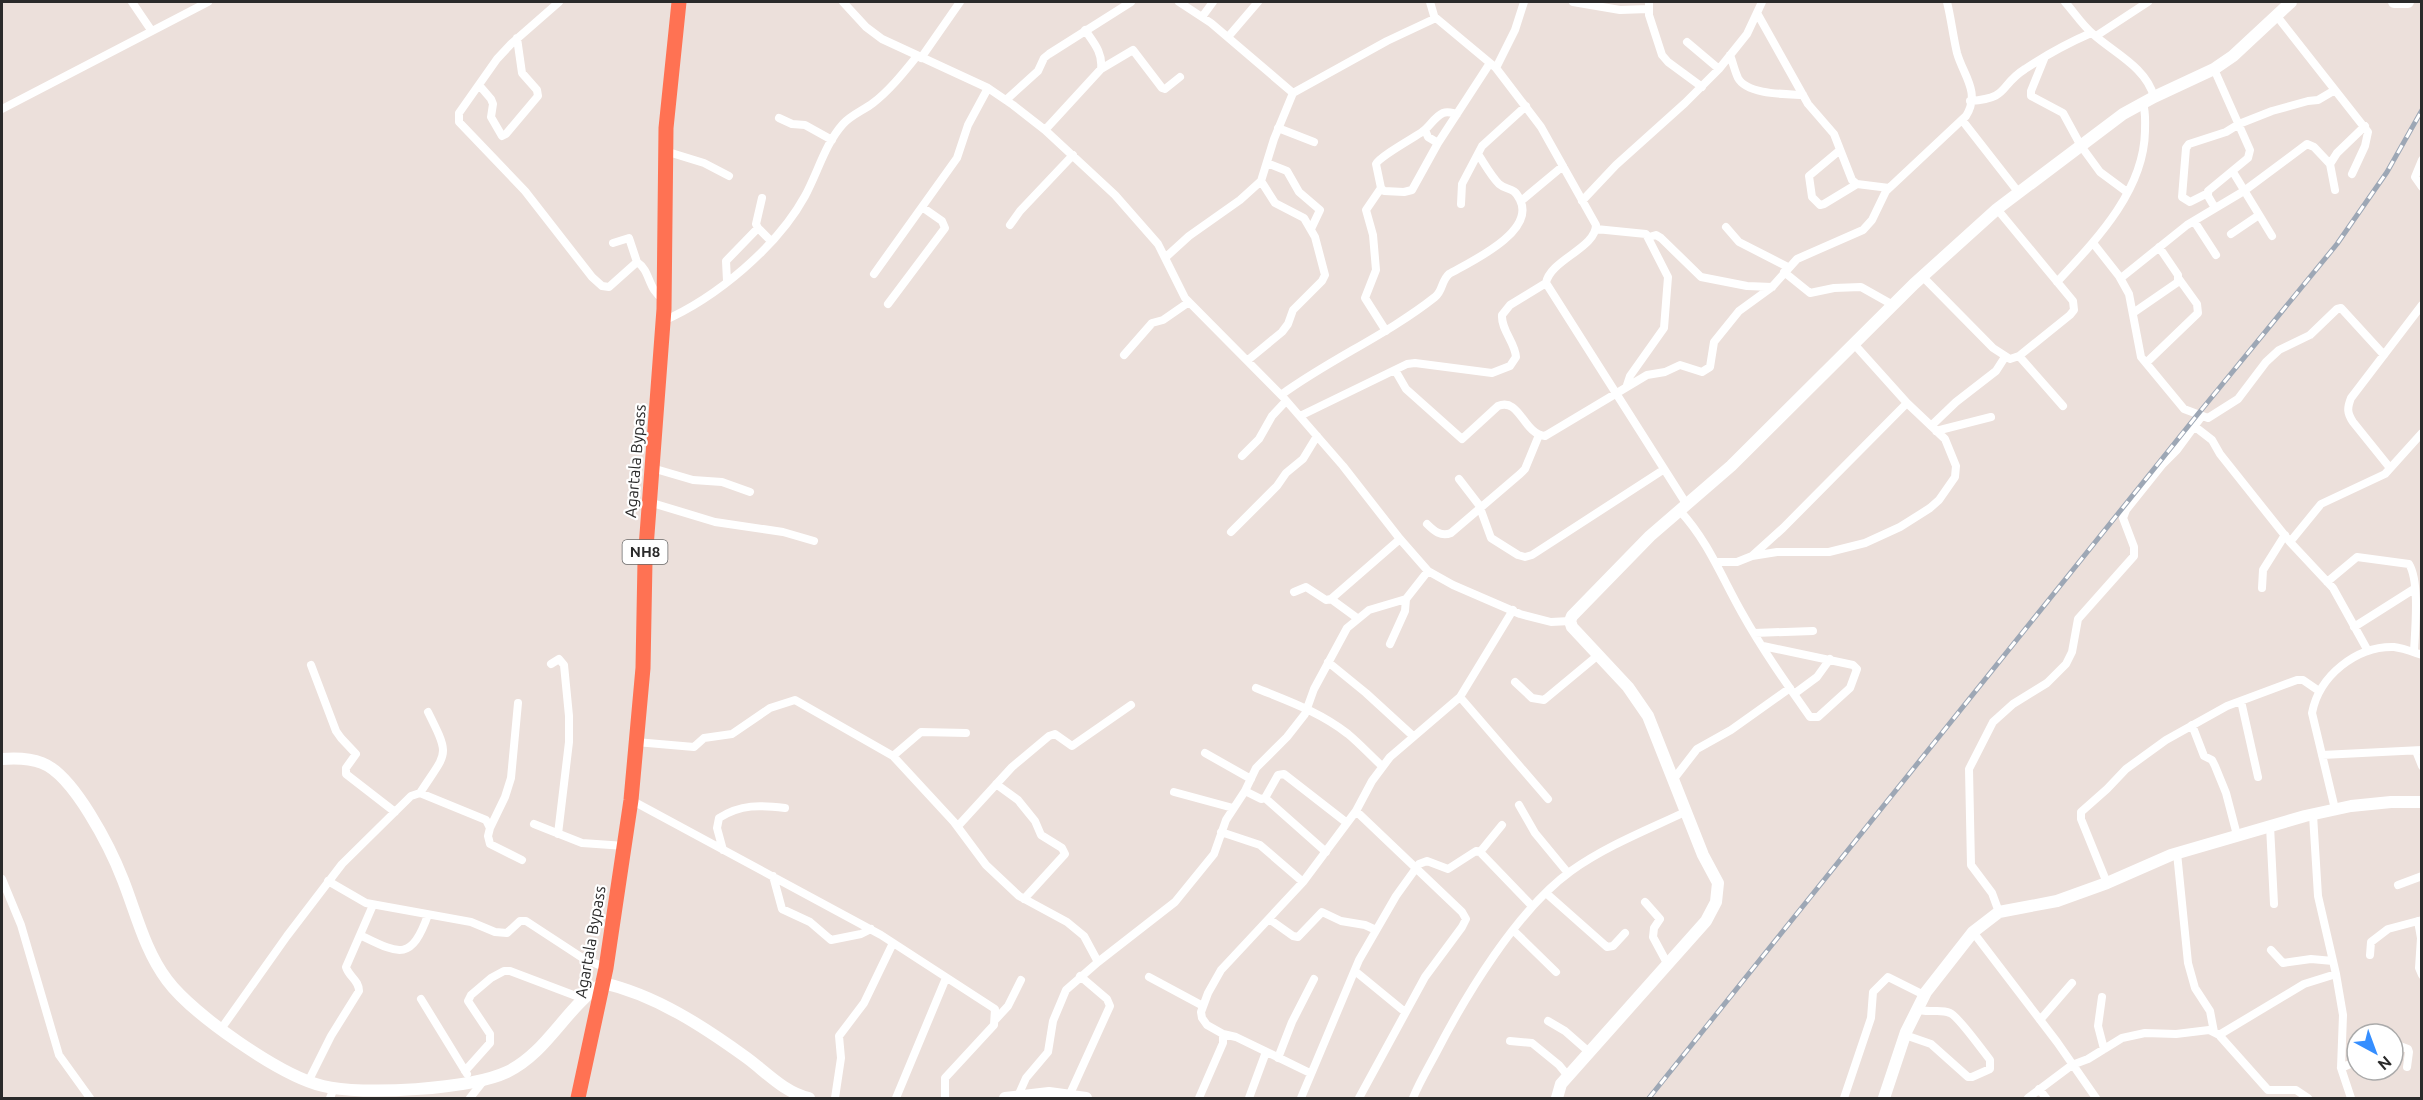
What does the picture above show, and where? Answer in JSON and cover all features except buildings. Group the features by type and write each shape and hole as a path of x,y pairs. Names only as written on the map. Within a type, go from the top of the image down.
{"highway":[{"name":"Agartala Bypass","path":"578,1098 605,976 631,800 643,668 642,607 663,321 665,151 679,2"}],"street":[{"path":"132,2 151,30"},
{"path":"2,109 208,2"},
{"path":"559,2 517,38 497,59 459,113 459,122 525,191 580,264 605,288 637,262"},
{"path":"843,2 866,27 882,39 988,88 1006,100 1045,130 1115,195 1154,239 1166,257 1185,298 1248,360 1300,416 1428,571 1453,585 1513,610 1551,622 1570,621 1636,550 1782,418 1922,276 1997,209 2123,114 2214,69 2233,56 2291,2"},
{"path":"663,321 691,308 727,281 771,241 795,214 832,140 843,124 875,102 919,57 960,2"},
{"path":"1006,100 1038,71 1044,58 1131,2"},
{"path":"1179,2 1228,37 1293,93"},
{"path":"1202,17 1213,2"},
{"path":"1228,37 1258,2"},
{"path":"1430,2 1435,19"},
{"path":"1381,188 1404,192 1412,190 1438,143 1515,30 1524,2"},
{"path":"1573,2 1620,10 1648,5 1662,55 1702,87"},
{"path":"1582,201 1616,165 1719,69 1747,34 1762,2"},
{"path":"1395,370 1406,389 1458,438 1464,438 1498,406 1509,404 1534,433 1551,434 1627,385 1647,375 1665,372 1680,365 1702,372 1706,370 1710,367 1713,342 1734,315 1772,286 1786,269 1802,256 1863,230 1872,220 1881,197 1889,188 1969,112 1970,79 1957,52 1950,2"},
{"path":"2065,2 2094,35 2136,68 2151,85 2154,97"},
{"path":"1970,101 1987,100 1998,95 2023,69 2044,59 2067,43 2094,35 2148,2"},
{"path":"2394,2 2408,2"},
{"path":"1757,13 1803,95 1834,135 1851,180 1857,184 1889,188"},
{"path":"2276,15 2365,126 2368,137 2352,174"},
{"path":"1166,257 1189,236 1240,200 1261,181 1278,128 1293,93 1387,41 1435,19 1442,22 1493,65 1526,106 1541,127 1596,229"},
{"path":"1085,30 1100,53 1101,69"},
{"path":"478,85 493,104 491,117 499,134 506,135 538,96 537,90 522,73 517,38"},
{"path":"1687,42 1719,69"},
{"path":"1045,130 1101,69 1133,50 1162,88 1166,89 1180,77"},
{"path":"1730,55 1738,79 1744,85 1764,92 1803,95"},
{"path":"2044,59 2031,96 2063,114 2081,146 2100,172 2127,192"},
{"path":"2214,69 2239,124 2250,153 2232,172 2210,188 2208,193 2190,202 2182,196 2186,148 2193,142 2226,132 2239,124 2282,108 2308,100 2318,100 2335,90"},
{"path":"874,274 957,158 968,125 988,88"},
{"path":"2057,282 2093,243 2138,175 2145,150 2146,112 2143,104"},
{"path":"1461,204 1460,188 1485,142 1526,106"},
{"path":"1386,331 1365,298 1376,270 1373,235 1366,210 1381,188 1377,161 1425,130 1439,115 1448,112 1457,114"},
{"path":"779,118 792,124 805,125 832,140"},
{"path":"1962,120 2019,193"},
{"path":"2330,164 2337,153 2365,126"},
{"path":"1278,128 1314,142"},
{"path":"1425,130 1428,137 1438,143"},
{"path":"2121,278 2194,221 2244,191 2307,144 2314,147 2330,164 2335,190"},
{"path":"1840,150 1811,172 1808,180 1812,197 1820,205 1824,204 1857,184"},
{"path":"665,151 704,163 729,176"},
{"path":"1242,456 1259,439 1283,398 1304,379 1404,321 1438,294 1449,274 1502,243 1520,221 1521,201 1514,190 1501,186 1478,154"},
{"path":"1010,225 1020,211 1073,155"},
{"path":"2421,160 2415,177 2421,187"},
{"path":"1267,164 1287,171 1299,192 1320,210 1311,229"},
{"path":"1521,201 1563,166"},
{"path":"2232,172 2272,236"},
{"path":"1248,360 1282,332 1296,306 1324,278 1316,237 1311,229 1301,214 1275,203 1261,181"},
{"path":"2208,193 2215,208"},
{"path":"727,281 726,261 758,228 762,198"},
{"path":"888,304 945,228 942,221 922,207"},
{"path":"1922,276 1955,312 2005,357 2019,356 2074,310 2073,301 1997,209"},
{"path":"2231,234 2259,215"},
{"path":"2194,221 2216,255"},
{"path":"1726,226 1739,242 1786,269 1810,293 1834,288 1861,287 1893,305"},
{"path":"758,228 771,241"},
{"path":"1596,229 1641,232 1649,237 1668,277 1664,328 1630,376 1627,385"},
{"path":"1300,416 1395,370 1415,363 1492,373 1510,366 1516,357 1516,352 1503,324 1502,315 1510,305 1546,283 1549,274 1591,238 1596,229"},
{"path":"613,243 626,237 629,238 637,262 643,267 654,293 664,300"},
{"path":"1649,237 1661,238 1701,277 1748,286 1772,286"},
{"path":"2093,243 2121,278 2129,294 2139,352 2184,409 2202,416 2212,417 2234,403 2274,355 2286,346 2310,335 2337,309 2344,309 2384,355"},
{"path":"2146,363 2198,313 2197,304 2159,247"},
{"path":"2133,313 2175,286 2179,279"},
{"path":"1546,283 1663,470 1689,520 1717,562 1725,584 1754,633 1810,717 1814,719 1850,688 1857,672 1856,667 1830,659 1763,646"},
{"path":"1124,355 1152,323 1162,320 1189,302"},
{"path":"2390,468 2353,422 2348,415 2347,408 2351,398 2421,305"},
{"path":"1717,562 1737,562 1752,556 1777,552 1829,552 1857,546 1894,530 1930,508 1939,500 1957,473 1948,444 1854,344"},
{"path":"2019,356 2063,406"},
{"path":"1934,429 1956,402 1996,371 2005,357"},
{"path":"1752,556 1788,523 1907,403"},
{"path":"2000,912 1992,893 1971,865 1969,769 1993,722 2013,704 2047,683 2066,664 2072,652 2078,619 2134,556 2134,547 2123,518 2126,510 2202,416"},
{"path":"1934,429 1990,417"},
{"path":"2194,426 2212,440 2220,454 2287,539 2327,582 2367,651"},
{"path":"2262,588 2263,570 2287,539 2321,504 2378,478 2421,433"},
{"path":"1427,524 1436,532 1446,535 1481,509 1525,469 1539,435"},
{"path":"1232,532 1286,473 1303,459 1317,436"},
{"path":"652,468 693,480 722,482 750,492"},
{"path":"1459,479 1481,509 1491,538 1525,557 1532,555 1663,470"},
{"path":"649,502 715,522 783,532 814,541"},
{"path":"1294,592 1306,587 1326,600 1332,599 1400,539"},
{"path":"2327,582 2352,559 2362,557 2409,564 2413,572 2418,653 2394,647 2367,651 2331,674 2319,691 2312,713 2336,809"},
{"path":"1390,644 1405,611 1406,599 1428,571"},
{"path":"2355,627 2414,589"},
{"path":"1332,599 1357,618"},
{"path":"1012,1097 1048,1052 1053,1021 1063,996 1080,976 1175,902 1214,854 1221,832 1233,808 1260,763 1287,737 1308,709 1314,689 1344,633 1357,618 1369,610 1406,599"},
{"path":"1310,1073 1236,1037 1223,1034 1204,1022 1203,1006 1208,993 1221,970 1303,882 1326,852 1356,811 1382,766 1397,750 1460,697 1513,610"},
{"path":"1546,1098 1558,1094 1568,1076 1706,921 1718,896 1716,879 1702,855 1642,705 1572,627 1570,621"},
{"path":"1754,633 1813,631"},
{"path":"1515,682 1532,698 1544,700 1597,656"},
{"path":"551,664 559,659 564,665 569,716 566,779 558,834"},
{"path":"1672,780 1697,749 1817,677 1830,659"},
{"path":"1328,662 1413,736"},
{"path":"311,665 338,734 356,754 346,768 346,774 395,812"},
{"path":"2107,883 2081,819 2081,812 2126,769 2171,737 2241,701 2300,679 2319,691"},
{"path":"1256,688 1308,709 1349,735 1382,766"},
{"path":"1460,697 1548,799"},
{"path":"636,742 693,747 704,738 732,734 770,708 795,700 893,756 958,826 982,860 1024,899 1067,922 1084,936 1098,962"},
{"path":"2241,701 2258,777"},
{"path":"518,703 511,778 488,836 490,844 522,860"},
{"path":"958,826 1012,766 1052,734 1072,746 1131,705"},
{"path":"221,1029 328,881 355,850 411,796 420,793 444,754 444,744 429,712"},
{"path":"2192,725 2204,756 2212,760 2215,766 2226,793 2237,835"},
{"path":"893,756 921,732 966,733"},
{"path":"2322,755 2419,751 2421,766"},
{"path":"1205,753 1251,779"},
{"path":"2,759 11,758 43,763 66,781 86,808 106,845 122,878 144,938 162,972 183,998 221,1029 308,1082 332,1093 394,1095 479,1081 506,1072 530,1057 605,976"},
{"path":"1264,798 1278,775 1284,774 1347,823"},
{"path":"996,784 1018,800 1035,820 1041,835 1062,848 1065,854 1024,899"},
{"path":"1245,791 1261,799 1264,798 1326,852"},
{"path":"1174,792 1233,808"},
{"path":"420,793 486,820 490,828"},
{"path":"631,800 871,929 992,1006 996,1019"},
{"path":"1884,1098 1905,1035 1924,995 1973,932 2000,912 2051,903 2107,883 2177,853 2270,826 2336,809 2383,802 2421,802"},
{"path":"723,850 717,828 719,818 732,810 749,805 785,807"},
{"path":"1520,805 1535,833 1569,873"},
{"path":"1356,811 1462,912 1466,919 1425,977 1359,1098"},
{"path":"1413,1098 1451,1024 1487,967 1532,906 1569,873 1590,858 1685,812"},
{"path":"2313,815 2318,896 2343,1016 2341,1068 2350,1098"},
{"path":"534,824 582,843 625,846"},
{"path":"1480,852 1502,825"},
{"path":"2270,826 2274,904"},
{"path":"1221,832 1260,845 1303,882"},
{"path":"1300,1098 1355,971 1396,896 1419,864 1427,861 1448,869 1473,852 1480,852 1532,906"},
{"path":"2177,853 2188,963 2195,988 2210,1011 2217,1033 2268,1090 2296,1090 2308,1098"},
{"path":"773,876 782,909 810,922 828,938 835,940 861,934 871,929"},
{"path":"2398,885 2421,876"},
{"path":"2,879 24,934 59,1055 90,1098"},
{"path":"328,881 353,897 373,905 471,922 502,933 507,933 520,921 526,921 581,957 605,976 682,1016 726,1044 800,1098"},
{"path":"1546,893 1607,947 1613,946 1625,933"},
{"path":"1645,902 1660,920 1654,928 1653,937 1667,963"},
{"path":"308,1082 331,1036 359,991 359,984 346,968 373,905"},
{"path":"1269,919 1298,937 1322,912 1341,921 1365,925 1376,930"},
{"path":"360,935 395,951 401,951 411,947 419,937 428,915"},
{"path":"2370,955 2371,942 2383,932 2420,921 2419,968 2421,974"},
{"path":"1514,930 1556,972"},
{"path":"1973,932 2096,1098"},
{"path":"835,1098 841,1058 839,1036 864,1003 893,943"},
{"path":"2271,950 2283,963 2311,959 2333,961"},
{"path":"465,1071 487,1047 491,1038 469,1005 468,998 491,978 504,971 518,972 584,999"},
{"path":"1355,971 1405,1012"},
{"path":"2028,1098 2072,1065 2088,1059 2122,1038 2145,1033 2176,1034 2209,1030 2217,1033 2304,984 2336,974"},
{"path":"1069,1096 1110,1006 1107,999 1080,976"},
{"path":"1844,1098 1873,1013 1871,996 1873,992 1888,976 1924,995"},
{"path":"1149,977 1203,1006"},
{"path":"896,1098 946,978"},
{"path":"1278,1058 1292,1022 1314,979"},
{"path":"945,1098 945,1078 991,1030 1021,980"},
{"path":"2040,1020 2072,983"},
{"path":"2102,997 2098,1026 2104,1049"},
{"path":"421,999 465,1071 479,1081"},
{"path":"1905,1035 1931,1044 1968,1077 1990,1069 1990,1060 1954,1015 1944,1011 1926,1013 1917,1009"},
{"path":"1548,1021 1589,1052"},
{"path":"1199,1098 1223,1043 1223,1034"},
{"path":"1510,1041 1532,1043 1559,1065 1568,1076"},
{"path":"2405,1048 2409,1052 2407,1067"},
{"path":"1249,1098 1266,1052"},
{"path":"2341,1068 2345,1066"},
{"path":"470,1098 479,1081"},
{"path":"2039,1089 2046,1098"},
{"path":"1012,1097 1049,1093 1086,1098"}],"railway":[{"path":"1649,1098 2337,244 2387,172 2422,110"}]}
